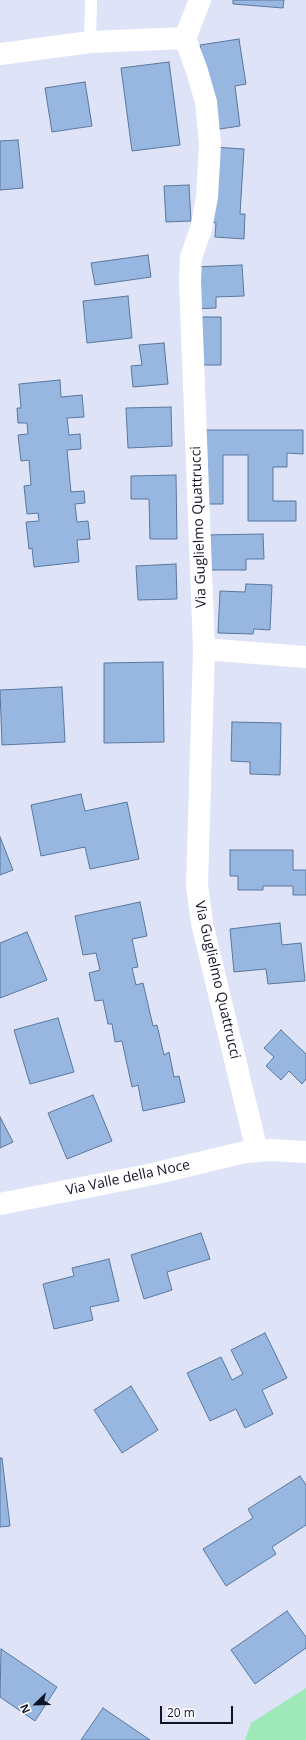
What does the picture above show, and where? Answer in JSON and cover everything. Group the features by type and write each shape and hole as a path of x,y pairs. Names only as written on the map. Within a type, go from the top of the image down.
{"street":[{"path":"0,54 90,42 185,38 200,0"},
{"name":"Via Guglielmo Quattrucci","path":"185,38 204,96 210,132 206,197 201,229 191,257 190,281 204,649 196,869 202,923 257,1151"},
{"path":"204,649 306,657"},
{"path":"257,1151 306,1152"},
{"name":"Via Valle della Noce","path":"0,1204 153,1174 240,1153 257,1151"}],"lane":[{"path":"90,42 91,0"}],"green space":[{"path":"306,1688 306,1740 245,1740 251,1723"}],"building":[{"path":"233,0 284,0 283,8 233,4"},
{"path":"239,39 246,84 235,86 240,126 213,130 200,45"},
{"path":"169,62 180,145 132,151 121,68"},
{"path":"85,82 92,126 52,132 45,88"},
{"path":"18,140 23,188 0,190 0,141"},
{"path":"214,147 244,149 240,214 245,214 244,239 215,237 216,223 212,222"},
{"path":"189,185 191,221 166,222 164,186"},
{"path":"148,255 151,277 95,285 91,263"},
{"path":"242,265 244,296 216,297 216,308 194,309 193,267"},
{"path":"128,296 132,338 87,343 83,301"},
{"path":"195,317 221,317 221,365 195,365"},
{"path":"164,343 168,384 133,387 131,366 142,365 139,345"},
{"path":"60,380 61,397 82,395 84,417 67,418 69,435 80,434 81,449 67,450 71,492 84,491 85,503 75,504 77,522 88,521 90,539 77,540 79,562 34,567 32,548 29,549 26,522 39,521 38,513 27,514 24,486 31,485 29,460 21,461 18,435 28,434 27,423 18,423 17,408 21,408 19,384"},
{"path":"171,407 172,446 128,448 126,408"},
{"path":"200,430 303,430 303,454 287,453 287,467 273,467 273,501 296,501 296,521 248,521 248,455 223,455 223,504 200,504"},
{"path":"176,475 177,539 150,539 149,499 131,499 131,476"},
{"path":"263,534 264,559 246,559 246,570 205,570 204,535"},
{"path":"176,564 177,599 138,600 136,566"},
{"path":"246,584 272,585 270,630 254,629 253,634 218,633 220,591 245,592"},
{"path":"163,662 164,742 104,743 104,663"},
{"path":"62,687 65,742 2,745 0,690"},
{"path":"232,722 281,723 280,775 250,774 250,762 231,761"},
{"path":"81,794 85,811 127,802 139,859 90,869 85,847 41,856 31,805"},
{"path":"0,837 13,870 0,875"},
{"path":"230,850 293,850 293,870 306,870 306,895 293,895 293,886 263,886 263,890 238,890 238,876 230,876"},
{"path":"140,902 147,936 132,939 138,967 132,968 136,985 143,983 153,1026 157,1025 164,1055 169,1052 174,1077 179,1076 185,1102 143,1111 138,1085 132,1087 122,1041 115,1042 112,1024 108,1024 103,1000 95,1001 89,973 100,970 96,953 83,955 75,916"},
{"path":"280,923 282,945 301,943 305,981 268,984 266,969 234,972 230,929"},
{"path":"27,932 47,980 0,998 0,943"},
{"path":"58,1018 74,1072 30,1084 14,1030"},
{"path":"281,1030 306,1054 306,1079 302,1084 289,1071 281,1080 266,1066 274,1057 264,1048"},
{"path":"93,1095 112,1141 67,1159 48,1113"},
{"path":"0,1117 13,1142 0,1148"},
{"path":"201,1233 210,1259 167,1272 172,1290 144,1299 131,1255"},
{"path":"109,1259 119,1301 90,1307 93,1320 54,1329 43,1284 74,1276 72,1268"},
{"path":"265,1333 287,1378 262,1390 273,1414 245,1428 236,1409 210,1421 187,1373 221,1357 232,1380 243,1374 231,1350"},
{"path":"131,1386 158,1430 122,1453 94,1410"},
{"path":"0,1458 2,1458 10,1526 0,1527"},
{"path":"300,1476 306,1485 306,1525 272,1547 276,1554 226,1586 203,1549 253,1518 248,1509"},
{"path":"287,1611 306,1637 306,1648 255,1684 231,1650"},
{"path":"1,1649 57,1687 35,1721 0,1697"},
{"path":"103,1708 150,1740 81,1740"}]}
